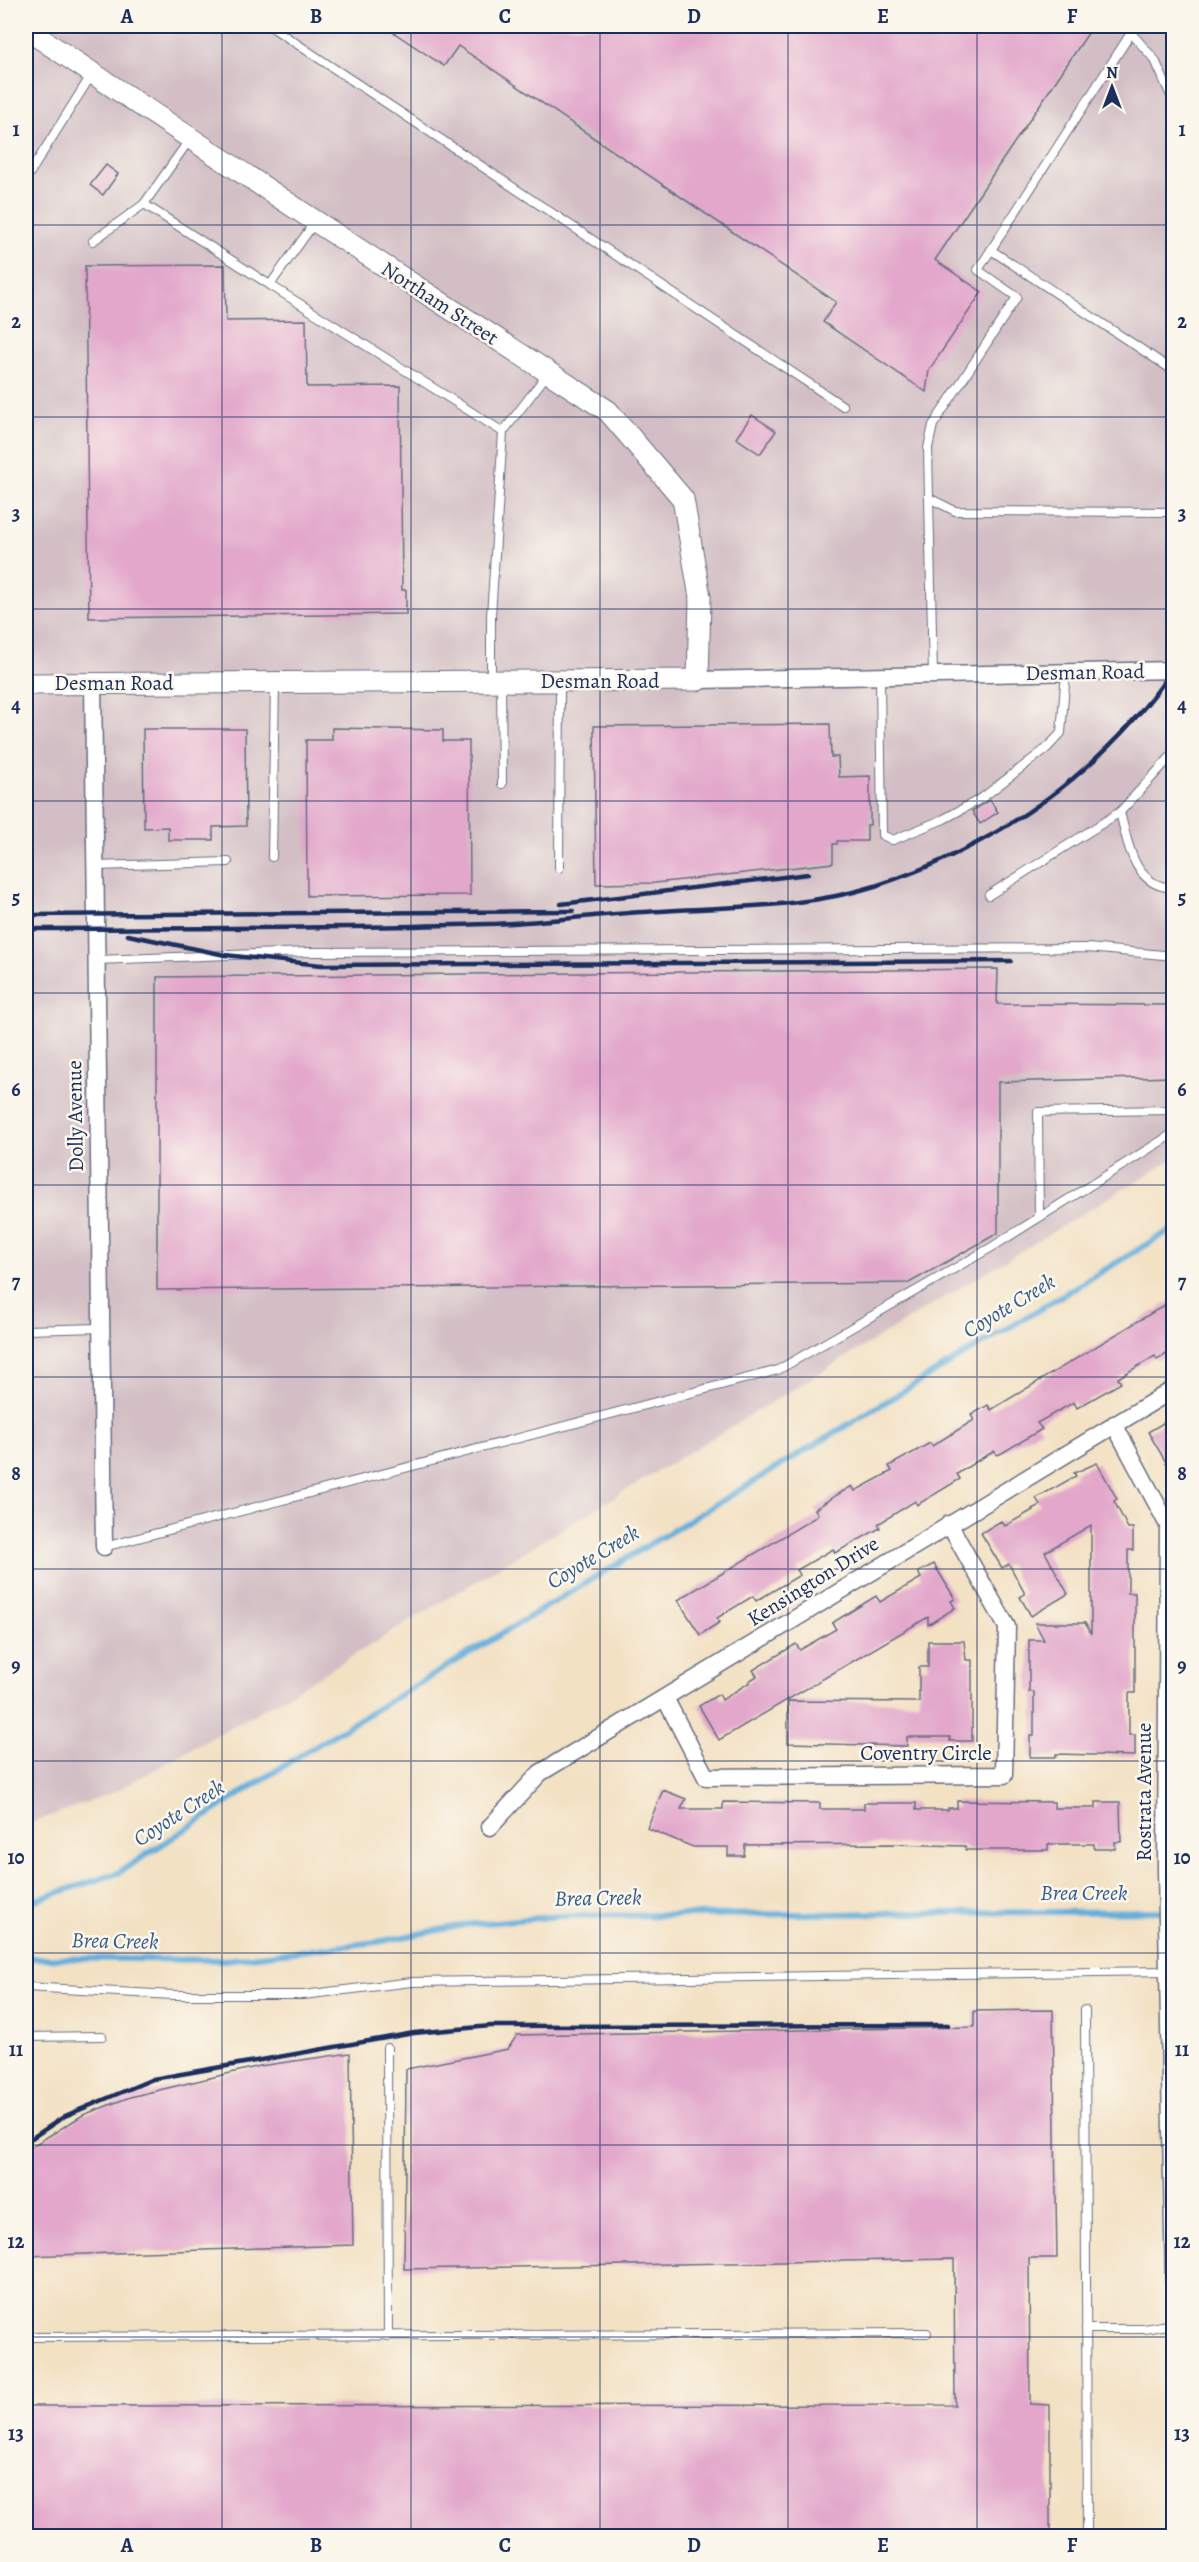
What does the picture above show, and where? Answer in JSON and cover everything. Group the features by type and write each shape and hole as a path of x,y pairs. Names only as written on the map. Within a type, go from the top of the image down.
{"street":[{"name":"Northam Street","path":"26,29 315,222 608,411 683,499 700,597 698,680"},
{"name":"Desman Road","path":"26,684 698,680 1173,670"},
{"name":"Dolly Avenue","path":"93,683 104,1548"},
{"name":"Kensington Drive","path":"490,1827 540,1773 1173,1389"},
{"name":"Rostrata Avenue","path":"1114,1424 1168,1525 1166,1870 1173,2282"},
{"name":"Coventry Circle","path":"665,1698 706,1777 1004,1774 1007,1627 949,1524"}],"lane":[{"path":"270,26 843,406"},
{"path":"1125,26 1155,60 1173,103"},
{"path":"933,675 928,448 933,425 1017,297 978,270 1131,33"},
{"path":"26,179 92,73"},
{"path":"93,241 144,204 190,138"},
{"path":"144,204 503,432"},
{"path":"270,285 315,222"},
{"path":"991,250 1173,371"},
{"path":"502,784 491,616 503,432 548,373"},
{"path":"929,498 956,511 1173,512"},
{"path":"880,676 882,835 893,840 944,819 982,798 1047,748 1062,733 1066,672"},
{"path":"559,868 560,681"},
{"path":"272,857 275,682"},
{"path":"989,895 1120,812 1173,753"},
{"path":"1120,812 1134,862 1146,880 1166,888 1173,888"},
{"path":"94,866 228,862"},
{"path":"95,960 322,952 1088,948 1173,956"},
{"path":"1039,1217 1038,1112 1173,1110"},
{"path":"104,1548 778,1370 1039,1217 1173,1133"},
{"path":"26,1330 101,1328"},
{"path":"26,1987 173,1995 303,1995 412,1982 1168,1960"},
{"path":"1084,2010 1087,2536"},
{"path":"26,2037 102,2036"},
{"path":"387,2048 388,2336"},
{"path":"1086,2330 1144,2329 1173,2324"},
{"path":"26,2337 927,2333"}],"shaded area":[{"path":"26,26 1173,26 1173,1159 283,1698 114,1792 26,1825"}],"building":[{"path":"384,26 1093,26 935,260 982,292 929,370 926,392 823,322 836,302 458,46 444,66"},
{"path":"106,165 118,174 103,195 90,185"},
{"path":"225,265 226,321 306,320 307,387 400,386 402,590 406,590 406,614 89,618 85,266"},
{"path":"752,415 776,431 760,454 736,438"},
{"path":"830,724 831,757 838,757 839,777 870,776 870,825 867,825 867,841 837,841 837,844 833,844 833,863 655,883 596,884 594,726"},
{"path":"332,728 443,730 443,741 469,741 470,895 307,896 306,740 332,740"},
{"path":"143,729 245,729 246,826 213,827 213,840 168,840 168,827 144,828"},
{"path":"990,800 998,812 980,824 972,811"},
{"path":"998,969 997,1004 1173,1005 1173,1077 998,1082 998,1233 909,1283 157,1290 157,977"},
{"path":"1173,1300 1173,1350 1157,1360 1155,1356 1118,1378 1121,1383 1077,1408 1074,1402 1037,1423 1042,1429 1002,1453 997,1455 994,1451 977,1461 957,1474 960,1479 917,1505 915,1501 878,1524 880,1528 835,1553 833,1549 797,1570 800,1575 756,1601 753,1596 717,1618 720,1622 700,1635 678,1600 814,1518 818,1514 815,1509 835,1496 852,1486 855,1491 892,1471 889,1466 930,1443 932,1446 974,1420 971,1415 988,1405 991,1410"},
{"path":"1168,1420 1173,1429 1173,1474 1148,1432"},
{"path":"1097,1463 1117,1499 1114,1501 1128,1528 1133,1528 1133,1550 1128,1550 1128,1593 1135,1593 1135,1693 1129,1693 1129,1735 1135,1735 1135,1756 1056,1754 1056,1757 1030,1757 1030,1736 1034,1736 1034,1692 1029,1692 1029,1640 1044,1640 1035,1623 1085,1623 1091,1634 1091,1525 1045,1552 1068,1594 1031,1616 1020,1597 1025,1594 1009,1564 1002,1568 981,1533 1001,1521 1005,1526 1033,1510 1040,1505 1036,1498 1076,1476 1074,1473"},
{"path":"934,1564 955,1599 951,1601 955,1608 928,1625 928,1617 719,1740 699,1706 719,1694 722,1700 757,1676 753,1670 796,1644 800,1650 836,1629 832,1623 876,1596 880,1602 921,1578 918,1572"},
{"path":"928,1641 964,1641 966,1660 972,1660 972,1741 950,1741 950,1737 907,1737 907,1746 788,1743 788,1701 919,1702 919,1667 928,1667"},
{"path":"663,1790 686,1799 681,1809 723,1809 723,1802 820,1803 820,1809 864,1809 864,1803 916,1803 916,1810 948,1810 948,1808 957,1808 957,1801 1054,1802 1054,1808 1096,1808 1096,1802 1120,1802 1121,1842 1115,1842 1115,1849 1094,1849 1094,1844 1048,1844 1048,1850 966,1850 965,1846 891,1844 745,1845 744,1856 728,1856 728,1847 693,1847 647,1828"},
{"path":"1053,2010 1057,2258 1029,2258 1030,2404 1050,2405 1050,2536 26,2536 26,2406 955,2405 954,2259 404,2269 406,2069 508,2049 517,2035 974,2027 974,2011"},
{"path":"350,2053 353,2245 26,2256 26,2150 83,2115 130,2097 260,2066"}],"waterway":[{"name":"Coyote Creek","path":"26,1903 118,1873 302,1754 1174,1228"},
{"name":"Brea Creek","path":"26,1958 225,1960 377,1942 464,1925 559,1916 1167,1911"}],"railway":[{"path":"26,929 315,928 508,923 624,913 760,906 846,894 920,870 963,850 1004,828 1043,802 1080,773 1114,741 1174,668"},
{"path":"561,904 808,874"},
{"path":"26,915 573,911"},
{"path":"128,935 225,955 321,965 1011,961"},
{"path":"26,2142 65,2116 153,2079 414,2033 491,2026 948,2025"}]}
